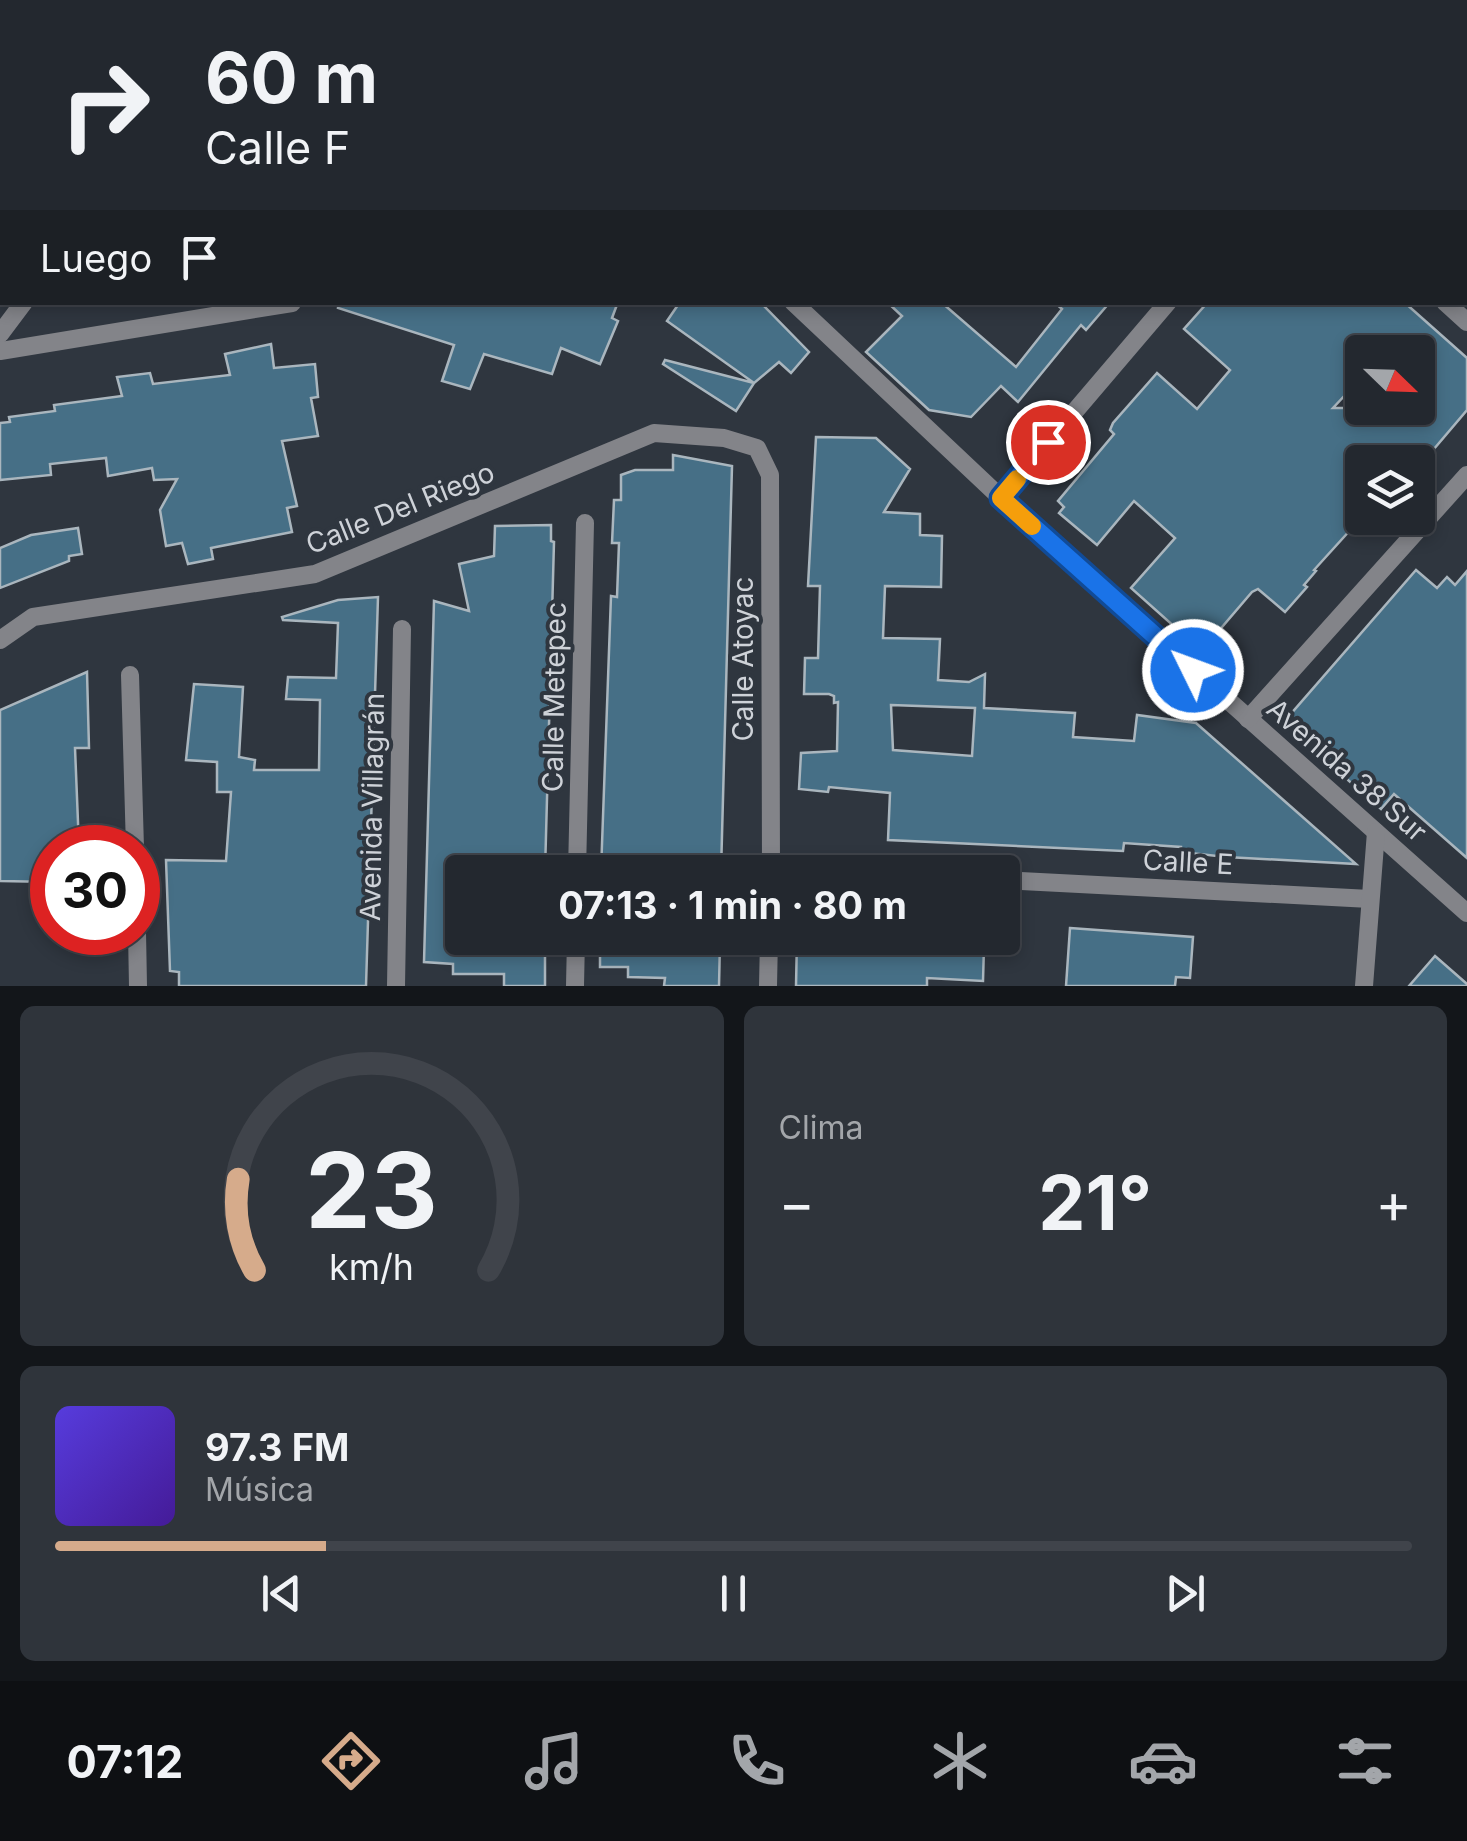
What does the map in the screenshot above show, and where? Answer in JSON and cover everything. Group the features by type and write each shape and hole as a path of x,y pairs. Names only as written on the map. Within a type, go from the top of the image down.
{"street":[{"path":"0,334 22,305"},
{"path":"0,351 280,305"},
{"name":"Avenida 38 Sur","path":"796,305 1001,498 1467,913"},
{"path":"1001,498 1165,305"},
{"path":"1448,305 1467,322"},
{"name":"Calle Del Riego","path":"0,640 32,617 315,574 654,433 724,438 757,448"},
{"name":"Calle Atoyac","path":"757,448 770,475 771,855"},
{"path":"1248,719 1467,475"},
{"name":"Calle Metepec","path":"578,855 585,524"},
{"name":"Avenida Villagrán","path":"396,986 402,629"},
{"path":"130,675 134,825"},
{"path":"1364,986 1376,832"},
{"name":"Calle E","path":"1020,881 1370,899"},
{"path":"137,955 138,986"},
{"path":"575,986 576,955"},
{"path":"768,986 769,955"}],"building":[{"path":"617,305 612,318 618,321 600,364 561,348 552,374 484,354 470,389 442,381 454,345 338,308"},
{"path":"678,305 763,305 809,352 791,373 779,362 754,383 667,321"},
{"path":"890,305 944,305 1016,367 1062,309 1057,305 1107,305 1086,330 1081,325 1018,402 1001,386 971,417 929,410 866,352 902,316"},
{"path":"1205,305 1407,305 1467,358 1467,410 1435,448 1345,445 1346,535 1314,570 1304,585 1307,587 1285,612 1258,589 1252,592 1217,633 1230,646 1214,662 1131,588 1175,538 1134,501 1097,545 1059,513 1064,507 1058,501 1114,434 1110,430 1113,423 1157,373 1197,409 1230,370 1184,329"},
{"path":"271,344 274,368 315,364 318,397 311,398 318,436 282,441 297,506 287,508 292,532 211,548 213,559 188,564 182,543 166,546 160,510 177,479 154,480 152,468 108,476 106,458 50,464 51,475 0,480 0,423 10,422 9,417 55,411 54,405 122,396 117,377 150,373 153,384 230,375 225,354"},
{"path":"665,360 754,383 736,411 663,364"},
{"path":"816,437 876,438 910,469 884,512 920,514 920,535 942,536 941,587 885,586 883,638 940,639 938,680 969,682 985,674 984,708 1075,713 1073,737 1134,741 1137,715 1196,723 1356,864 1226,857 1181,852 1181,847 1124,843 1123,851 888,840 890,793 829,787 828,792 799,789 801,753 837,751 838,702 834,703 834,696 829,694 804,694 805,658 818,658 820,586 808,586","holes":["891,705 975,708 972,756 893,750"]},
{"path":"673,455 732,466 721,855 602,855 611,596 617,597 619,543 612,543 614,500 621,500 621,475 635,470 673,470"},
{"path":"551,525 554,542 545,855 445,855 445,955 545,955 545,986 504,986 504,974 453,974 453,964 424,962 434,601 469,611 459,564 494,556 495,526"},
{"path":"78,528 82,554 69,556 69,561 0,588 0,548 31,535"},
{"path":"1416,570 1437,588 1447,577 1455,585 1467,571 1467,858 1394,794 1381,809 1283,723"},
{"path":"378,597 366,986 179,986 179,972 170,971 166,860 226,861 231,792 217,792 217,762 186,760 194,684 243,687 239,757 255,760 254,770 319,770 320,700 286,699 288,677 336,678 338,623 282,617 338,600"},
{"path":"87,672 89,748 75,748 78,825 30,825 30,882 0,881 0,710"},
{"path":"1070,928 1193,937 1190,978 1176,977 1175,986 1066,986"},
{"path":"600,955 720,955 719,986 664,986 665,978 628,977 628,967 600,967"},
{"path":"797,955 984,955 983,981 927,978 927,986 796,986"},
{"path":"1435,956 1467,984 1467,986 1409,986"}],"slow traffic":[{"path":"1017,479 1001,498 1032,526"}],"route":[{"path":"1048,442 1001,498 1193,670"}]}
